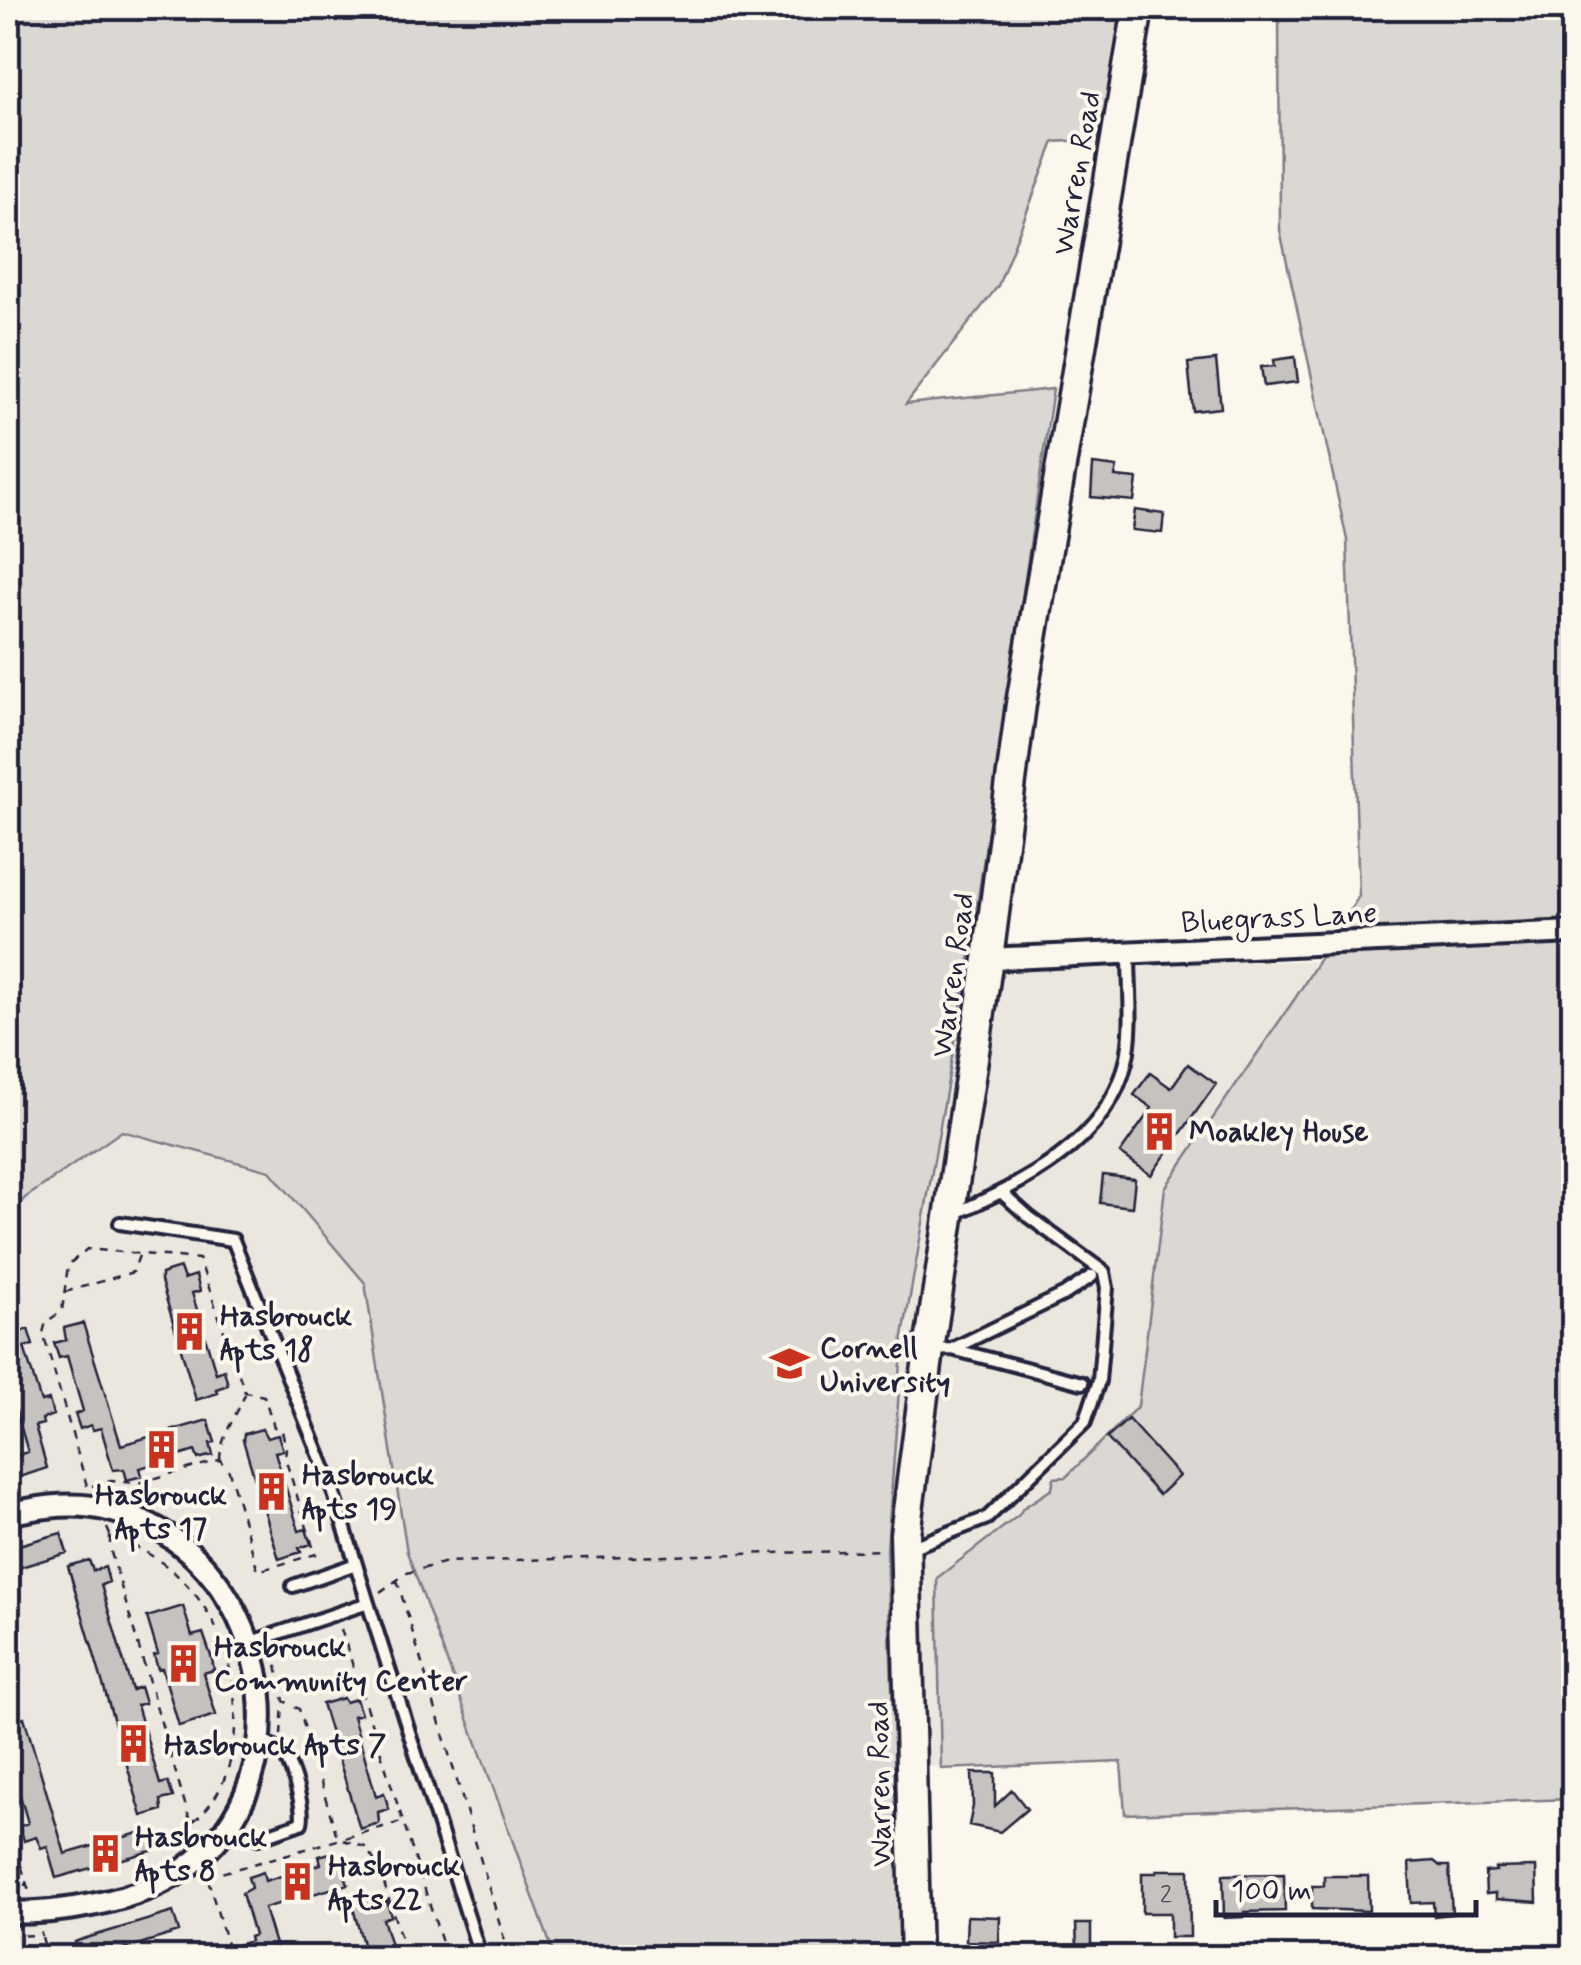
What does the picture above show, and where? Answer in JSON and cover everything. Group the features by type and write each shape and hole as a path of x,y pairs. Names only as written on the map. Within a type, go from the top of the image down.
{"street":[{"name":"Warren Road","path":"916,1958 905,1550 940,1350 948,1216 988,959 1021,704 1138,8"},
{"name":"Bluegrass Lane","path":"988,959 1574,932"},
{"path":"8,1514 61,1504 116,1511 150,1525 180,1545 231,1599 249,1643 261,1700 260,1740 252,1777 229,1824 185,1869 134,1894 8,1914"}],"lane":[{"path":"948,1216 1001,1192 1060,1156 1102,1118 1117,1091 1127,1060 1129,955"},
{"path":"905,1550 965,1528 999,1508 1070,1440 1096,1398 1103,1342 1104,1272 1001,1192"},
{"path":"120,1223 233,1240 331,1484 481,1958"},
{"path":"940,1350 1064,1294 1092,1276"},
{"path":"940,1350 1082,1383"},
{"path":"294,1586 356,1564"},
{"path":"249,1643 368,1603"},
{"path":"229,1824 258,1838 301,1824 304,1812 287,1760 279,1750 260,1740"}],"path":[{"path":"87,1488 43,1334 46,1322 62,1311 68,1265 86,1248 200,1258 245,1392 223,1440 220,1460"},
{"path":"64,1292 133,1272 140,1252"},
{"path":"245,1392 264,1396 274,1427 282,1431 285,1458 316,1554"},
{"path":"102,1520 110,1535 110,1549 231,1958"},
{"path":"110,1535 155,1557 194,1593 215,1626 234,1687 236,1724 227,1768 221,1787 191,1824"},
{"path":"368,1603 397,1578 446,1562 905,1550"},
{"path":"397,1578 510,1958"},
{"path":"277,1646 274,1652 284,1701 279,1750"},
{"path":"284,1701 299,1709 340,1840 365,1847 379,1867 408,1958"},
{"path":"8,1820 27,1885 35,1898"},
{"path":"8,1882 27,1885"},
{"path":"41,1935 48,1958"}],"shaded area":[{"path":"8,8 1123,8 1099,139 1054,142 998,286 906,404 1053,389 968,967 903,1336 887,1550 902,1957 555,1957 407,1552 365,1283 270,1171 122,1131 25,1198 8,1217"},
{"name":"Cornell University","path":"1279,8 1573,8 1573,1799 1125,1814 1121,1762 896,1768 902,1957 8,1957 8,493 608,530 1053,389 968,966 1318,961 1359,896 1347,540 1280,230"},
{"path":"1279,8 1568,8 1574,22 1573,1799 1125,1814 1121,1762 941,1769 937,1578 1052,1489 1054,1478 1066,1477 1138,1406 1165,1188 1296,997 1359,896 1347,540 1280,230"}],"building":[{"path":"1295,357 1298,382 1264,386 1261,367 1275,366 1274,360"},
{"path":"1216,360 1221,408 1193,411 1188,363"},
{"path":"1093,464 1117,467 1115,477 1137,479 1134,501 1091,497"},
{"path":"1135,510 1164,514 1162,533 1132,530"},
{"name":"Moakley House","path":"1188,1064 1216,1084 1151,1175 1120,1153 1152,1108 1134,1095 1150,1073 1171,1088"},
{"path":"1103,1175 1135,1179 1132,1207 1100,1203"},
{"name":"Hasbrouck Apts 18","path":"180,1268 184,1279 196,1275 200,1291 192,1293 216,1373 224,1370 228,1385 196,1400 161,1281 161,1274"},
{"path":"83,1323 121,1445 208,1420 215,1442 210,1443 213,1455 198,1459 195,1451 140,1468 142,1476 127,1480 124,1469 113,1470 101,1428 93,1430 91,1425 80,1429 75,1414 83,1411 67,1356 59,1358 54,1343 66,1340 64,1328"},
{"path":"28,1329 33,1345 24,1347 41,1402 49,1400 53,1415 35,1426 47,1468 8,1481 8,1458 28,1452 8,1383 8,1336"},
{"path":"1128,1419 1179,1476 1159,1495 1107,1438"},
{"name":"Hasbrouck Apts 19","path":"262,1429 267,1438 278,1435 283,1450 275,1452 299,1531 306,1529 311,1544 279,1559 243,1440 244,1434"},
{"path":"61,1533 67,1553 8,1571 8,1548"},
{"path":"89,1560 93,1571 105,1567 109,1582 101,1585 132,1690 140,1687 145,1703 137,1705 160,1784 168,1782 173,1797 161,1800 162,1810 142,1816 68,1566"},
{"name":"Hasbrouck Community Center","path":"183,1606 192,1636 203,1633 212,1659 214,1670 203,1673 216,1715 179,1726 162,1668 158,1669 154,1655 158,1654 147,1617"},
{"path":"343,1698 345,1702 356,1699 361,1714 353,1716 376,1796 384,1793 389,1809 378,1812 379,1823 360,1829 322,1704"},
{"path":"24,1717 65,1854 149,1830 155,1850 56,1878 47,1846 41,1848 36,1837 24,1841 20,1826 28,1823 8,1754 8,1722"},
{"path":"972,1773 995,1773 995,1806 1012,1790 1027,1809 1000,1832 969,1825"},
{"name":"Hasbrouck Apts 22","path":"333,1852 348,1884 264,1908 279,1958 209,1958 208,1954 250,1941 249,1937 254,1935 242,1893 251,1888 248,1877 263,1872 265,1881 321,1864 319,1856"},
{"path":"1434,1861 1449,1866 1452,1914 1434,1916 1433,1902 1411,1903 1409,1863"},
{"path":"1536,1867 1537,1902 1496,1899 1496,1893 1486,1894 1485,1872 1496,1871 1495,1868"},
{"path":"1189,1870 1190,1937 1170,1937 1170,1913 1142,1913 1142,1873"},
{"path":"1284,1874 1285,1911 1244,1912 1244,1917 1224,1918 1223,1875"},
{"path":"1324,1876 1368,1876 1369,1911 1312,1909 1312,1886 1324,1886"},
{"path":"371,1895 376,1904 387,1901 391,1916 383,1919 395,1958 367,1958 351,1901"},
{"path":"173,1912 179,1932 94,1958 80,1958 75,1942"},
{"path":"967,1916 1000,1917 999,1942 966,1941"},
{"path":"1076,1924 1091,1924 1091,1948 1077,1948"}],"place":[{"name":"Moakley House","path":"1159,1131"},
{"name":"Hasbrouck Apts 18","path":"190,1332"},
{"name":"Cornell University","path":"790,1364"},
{"name":"Hasbrouck Apts 17","path":"161,1450"},
{"name":"Hasbrouck Apts 19","path":"272,1491"},
{"name":"Hasbrouck Community Center","path":"184,1663"},
{"name":"Hasbrouck Apts 7","path":"134,1744"},
{"name":"Hasbrouck Apts 8","path":"105,1853"},
{"name":"Hasbrouck Apts 22","path":"298,1882"}]}
